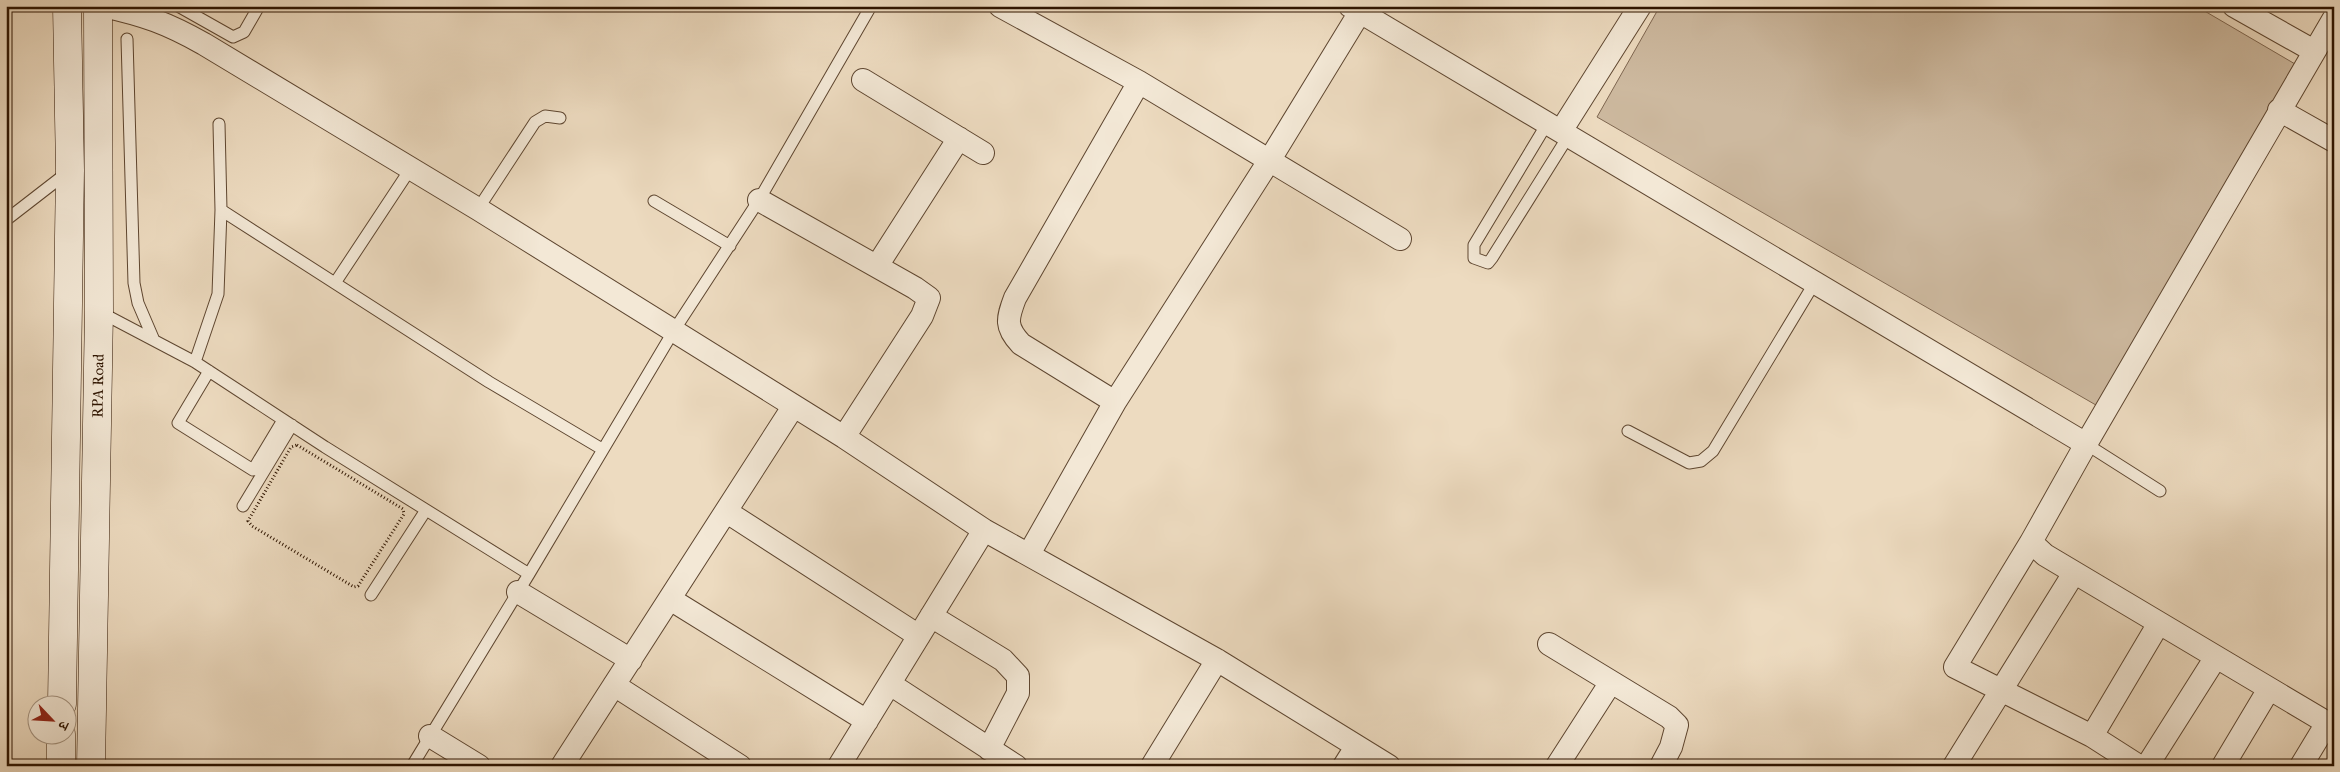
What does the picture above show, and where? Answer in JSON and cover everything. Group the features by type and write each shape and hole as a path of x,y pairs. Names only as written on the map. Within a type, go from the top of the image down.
{"street":[{"path":"62,694 70,170 67,6"},
{"name":"RPA Road","path":"91,766 99,311 98,6"},
{"path":"102,6 169,24 478,209 793,407 844,437 984,530 1217,660 1389,766"},
{"path":"1000,6 1139,82 1400,239"},
{"path":"1559,129 1640,6"},
{"path":"2234,6 2314,51"},
{"path":"1029,554 1115,402 1270,161 1355,9 2086,444"},
{"path":"2139,766 2092,736 2001,692 1955,667 2031,542 2279,110 2334,18"},
{"path":"863,80 983,152"},
{"path":"1115,402 1021,344 1011,333 1008,317 1015,298 1139,82"},
{"path":"2279,110 2334,141"},
{"path":"877,266 959,138"},
{"path":"759,200 877,266 928,298 922,316 844,437"},
{"path":"562,766 793,407"},
{"path":"727,512 919,636"},
{"path":"840,766 984,530"},
{"path":"2031,542 2045,555 2074,573 2330,725 2301,766"},
{"path":"1954,766 2074,573"},
{"path":"524,583 630,660"},
{"path":"670,599 867,721"},
{"path":"931,616 1003,660 1018,676 1018,693 989,748"},
{"path":"2092,736 2159,623"},
{"path":"1549,644 1669,717 1677,725 1672,747 1660,766"},
{"path":"2147,766 2216,657"},
{"path":"1152,766 1217,660"},
{"path":"1557,766 1611,682"},
{"path":"890,684 1016,766"},
{"path":"614,685 740,766"},
{"path":"2223,766 2269,689"},
{"path":"430,736 479,766"},
{"path":"61,744 61,766"},
{"path":"1344,766 1356,747"}],"lane":[{"path":"178,6 233,37 244,32 259,6"},
{"path":"412,766 524,583 673,332 759,200 871,6"},
{"path":"127,38 134,283 138,303 153,338"},
{"path":"478,209 535,122 545,116 560,118"},
{"path":"195,362 218,294 221,210 219,124"},
{"path":"1559,129 1492,258 1488,263 1474,258 1474,245 1559,129"},
{"path":"335,283 411,168"},
{"path":"6,220 70,170"},
{"path":"654,201 730,246"},
{"path":"221,210 489,382 602,449"},
{"path":"1628,431 1689,463 1701,462 1713,451 1816,282"},
{"path":"99,311 195,362 426,510 524,583"},
{"path":"209,371 178,423 258,472"},
{"path":"243,506 258,472 288,422"},
{"path":"2086,444 2160,491"},
{"path":"371,595 426,510"}],"path":[{"path":"297,444 403,509 404,514 377,558 358,586 354,587 252,526 248,521 291,447 297,444"}],"shaded area":[{"path":"1660,6 2196,6 2307,71 2108,412 1597,117"}]}
